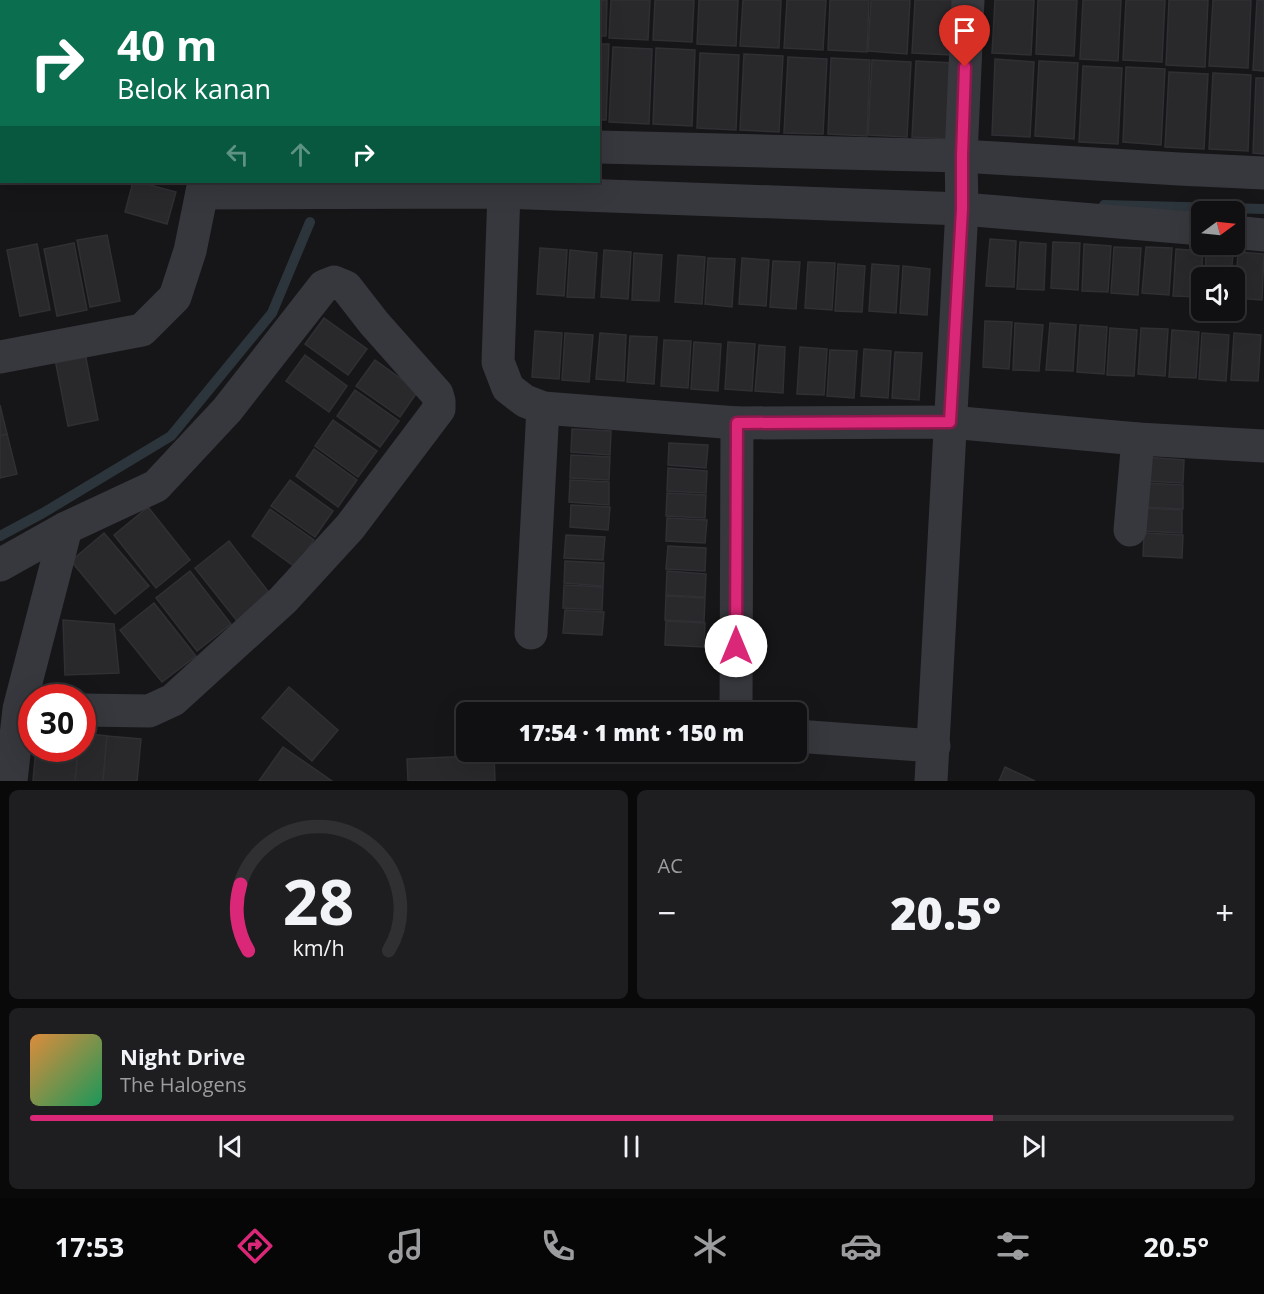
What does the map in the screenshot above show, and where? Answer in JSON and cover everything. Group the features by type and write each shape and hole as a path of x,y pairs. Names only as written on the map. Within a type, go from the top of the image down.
{"street":[{"path":"931,781 962,182 968,0"},
{"path":"600,147 962,182 1191,228"},
{"path":"0,357 142,330 175,297 190,251 203,187 504,192 962,182 1179,169 1264,173"},
{"path":"504,192 498,363 508,388 525,401 543,408 737,423 950,422 1138,439 1264,446"},
{"path":"1245,233 1264,235"},
{"path":"0,565 66,528 156,486 227,410 324,286 334,282 346,287 374,323 437,394 439,409 350,527 283,600 173,699 149,711 96,710"},
{"path":"531,633 543,408"},
{"path":"736,702 737,423"},
{"path":"1130,530 1138,439"},
{"path":"31,684 66,528"},
{"path":"7,779 18,736"},
{"path":"807,737 934,746"}],"building":[{"path":"600,0 607,0 606,36 600,36"},
{"path":"611,0 650,0 648,40 609,38"},
{"path":"655,0 694,0 692,42 653,40"},
{"path":"699,0 738,0 736,46 697,44"},
{"path":"743,0 781,0 779,48 740,46"},
{"path":"787,0 826,0 823,50 784,48"},
{"path":"830,0 869,0 867,52 828,50"},
{"path":"871,0 910,0 907,54 868,51"},
{"path":"915,0 953,0 951,55 912,53"},
{"path":"995,0 1034,0 1031,55 992,53"},
{"path":"1038,0 1077,0 1074,56 1036,54"},
{"path":"1083,0 1121,0 1118,61 1080,59"},
{"path":"1126,0 1165,0 1162,62 1123,60"},
{"path":"1169,0 1208,0 1205,67 1166,65"},
{"path":"1213,0 1251,0 1248,68 1209,66"},
{"path":"1257,0 1264,0 1264,71 1253,70"},
{"path":"600,44 609,44 606,120 600,120"},
{"path":"613,47 652,49 649,124 609,122"},
{"path":"656,48 695,50 692,126 653,124"},
{"path":"700,53 739,55 736,130 697,128"},
{"path":"744,54 783,56 779,132 740,130"},
{"path":"788,57 827,59 823,134 784,133"},
{"path":"831,58 870,60 867,136 828,134"},
{"path":"995,59 1034,62 1030,137 992,135"},
{"path":"872,60 911,62 907,137 868,135"},
{"path":"916,61 954,63 951,139 912,137"},
{"path":"1039,61 1078,63 1074,139 1035,136"},
{"path":"1083,66 1122,68 1118,144 1079,142"},
{"path":"1126,67 1165,69 1161,145 1123,142"},
{"path":"1169,72 1208,74 1204,149 1165,147"},
{"path":"1213,73 1251,75 1248,151 1209,149"},
{"path":"1256,78 1264,78 1264,154 1253,153"},
{"path":"133,183 143,183 176,192 167,224 125,212"},
{"path":"107,235 120,301 90,307 77,240"},
{"path":"990,239 1016,241 1014,287 986,286"},
{"path":"1020,242 1046,244 1044,290 1017,289"},
{"path":"1053,242 1080,243 1078,290 1051,288"},
{"path":"74,243 87,310 57,316 44,249"},
{"path":"37,244 50,310 20,316 7,250"},
{"path":"1084,244 1111,246 1108,292 1082,291"},
{"path":"1114,247 1141,248 1138,295 1111,293"},
{"path":"1146,247 1172,248 1169,295 1142,293"},
{"path":"540,248 567,250 564,296 537,294"},
{"path":"1176,249 1191,250 1191,255 1203,255 1202,267 1191,267 1191,297 1173,296"},
{"path":"570,250 597,253 594,298 567,297"},
{"path":"604,250 631,252 628,299 601,297"},
{"path":"634,253 662,255 659,301 632,300"},
{"path":"1245,253 1264,254 1262,300 1245,299 1245,267 1237,267 1238,255 1245,255"},
{"path":"678,255 705,257 702,304 675,302"},
{"path":"1206,255 1233,255 1232,267 1205,267"},
{"path":"708,258 735,259 732,307 705,304"},
{"path":"742,258 769,260 766,306 739,304"},
{"path":"773,261 800,262 796,309 770,307"},
{"path":"808,262 835,263 832,310 805,308"},
{"path":"838,264 865,266 862,312 835,311"},
{"path":"872,264 899,266 896,313 869,311"},
{"path":"903,266 930,269 927,315 900,313"},
{"path":"324,318 367,349 348,375 305,344"},
{"path":"985,321 1012,322 1009,369 983,367"},
{"path":"1015,323 1043,325 1039,371 1013,370"},
{"path":"1050,323 1076,325 1073,371 1046,370"},
{"path":"1080,325 1107,327 1104,374 1077,372"},
{"path":"1110,328 1137,330 1134,376 1107,375"},
{"path":"1141,328 1168,329 1165,376 1138,374"},
{"path":"1172,330 1199,332 1196,378 1169,377"},
{"path":"535,331 562,333 559,379 532,377"},
{"path":"565,333 593,335 589,382 562,380"},
{"path":"600,333 626,335 624,381 596,379"},
{"path":"1202,333 1229,335 1226,381 1199,379"},
{"path":"1234,333 1261,335 1258,381 1231,380"},
{"path":"630,336 657,337 654,384 627,382"},
{"path":"664,340 691,341 688,388 661,386"},
{"path":"694,342 721,344 718,391 691,389"},
{"path":"728,342 755,344 752,391 725,389"},
{"path":"759,345 785,347 783,393 755,391"},
{"path":"800,347 827,349 824,395 797,394"},
{"path":"864,349 891,351 888,398 861,396"},
{"path":"830,350 857,351 854,398 827,396"},
{"path":"895,352 922,353 919,400 892,398"},
{"path":"85,353 98,420 68,426 55,359"},
{"path":"305,355 347,386 329,412 286,381"},
{"path":"375,360 418,391 400,417 356,386"},
{"path":"355,390 399,421 380,447 337,416"},
{"path":"0,405 7,434 0,436"},
{"path":"333,420 377,451 358,477 315,446"},
{"path":"572,429 611,431 610,455 571,452"},
{"path":"7,434 17,474 0,478 0,436"},
{"path":"669,443 708,445 706,468 668,465"},
{"path":"314,449 357,480 338,507 296,476"},
{"path":"571,455 610,457 609,480 570,478"},
{"path":"1145,457 1184,460 1183,483 1144,481"},
{"path":"668,468 707,471 706,493 667,491"},
{"path":"290,480 333,511 315,537 271,506"},
{"path":"570,480 609,482 609,505 569,502"},
{"path":"1144,483 1183,485 1183,509 1143,507"},
{"path":"667,493 706,495 705,518 666,516"},
{"path":"571,505 610,507 608,530 570,527"},
{"path":"148,507 190,560 156,588 114,535"},
{"path":"1144,508 1182,510 1182,533 1142,531"},
{"path":"270,509 314,540 295,567 252,536"},
{"path":"667,518 707,520 705,543 666,541"},
{"path":"104,533 149,586 115,614 71,561"},
{"path":"1144,533 1183,535 1182,558 1143,556"},
{"path":"566,535 605,537 603,560 564,558"},
{"path":"229,541 270,594 237,621 195,568"},
{"path":"668,546 706,548 705,571 666,569"},
{"path":"565,561 604,563 603,586 564,583"},
{"path":"190,571 231,624 197,651 156,598"},
{"path":"667,571 706,574 705,597 666,595"},
{"path":"564,585 603,587 602,610 563,608"},
{"path":"666,596 705,598 704,622 665,620"},
{"path":"154,603 196,656 162,682 120,630"},
{"path":"565,610 604,612 602,635 563,633"},
{"path":"63,620 114,624 119,673 65,675"},
{"path":"666,621 705,623 704,647 665,645"},
{"path":"289,687 338,730 312,761 262,718"},
{"path":"96,735 107,736 103,781 75,781 77,762 96,762"},
{"path":"107,736 141,739 137,781 103,781"},
{"path":"283,747 332,781 259,781"},
{"path":"456,757 456,762 494,762 495,781 408,781 407,759"},
{"path":"35,762 77,762 75,781 33,781"},
{"path":"1005,767 1035,781 999,781"}],"waterway":[{"path":"1104,205 1264,209"},
{"path":"0,536 43,513 171,436 272,313 310,222"}],"route":[{"path":"736,646 737,423 950,422 962,209 965,67"}]}
